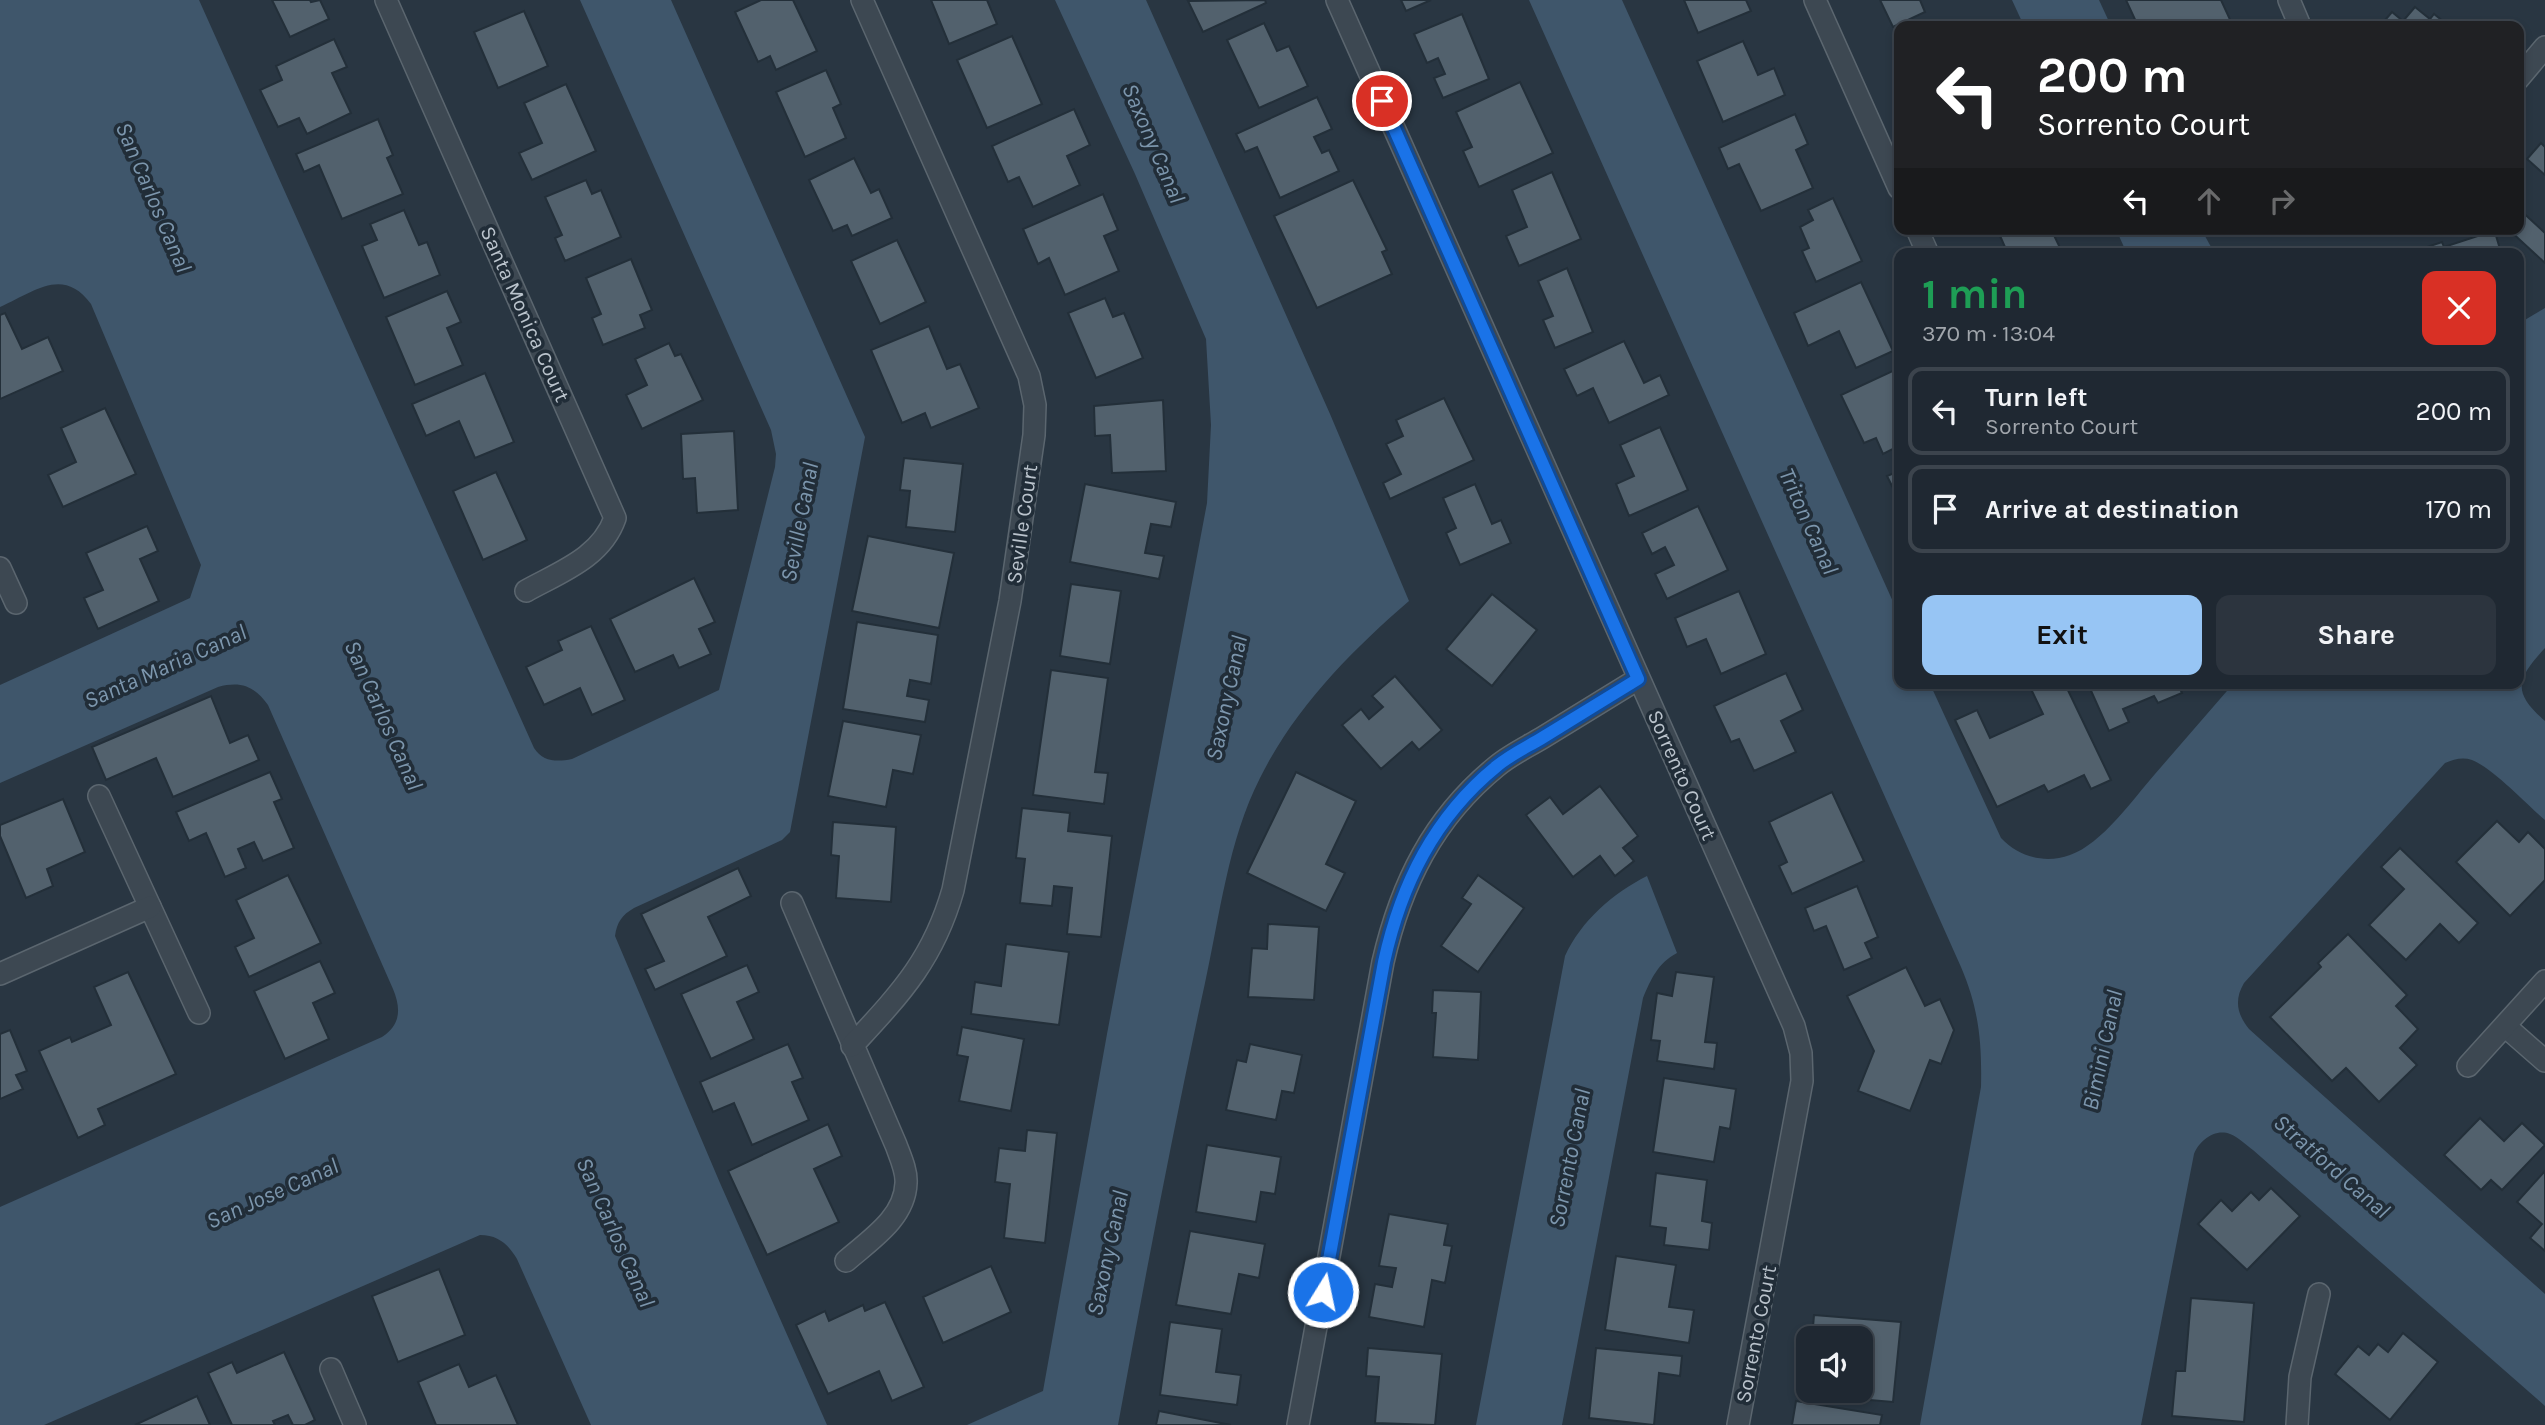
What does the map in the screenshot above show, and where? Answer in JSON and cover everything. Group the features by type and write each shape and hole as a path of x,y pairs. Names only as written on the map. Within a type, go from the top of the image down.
{"street":[{"name":"Santa Monica Court","path":"386,0 615,518 609,534 598,548 581,561 526,591"},
{"name":"Seville Court","path":"852,1046 903,991 921,967 946,916 1010,601 1034,435 1035,405 1029,376 862,0"},
{"name":"Sorrento Court","path":"1337,0 1794,1026 1801,1053 1802,1081 1738,1425"},
{"path":"1815,0 1894,177"},
{"path":"2289,0 2298,21"},
{"path":"2524,72 2545,47"},
{"path":"0,568 16,603"},
{"path":"1298,1425 1384,962 1392,922 1406,884 1425,849 1448,816 1475,785 1498,765 1638,679"},
{"path":"99,796 199,1013"},
{"path":"792,903 897,1145 907,1181 902,1202 889,1222 846,1261"},
{"path":"0,974 150,908"},
{"path":"2468,1066 2545,981"},
{"path":"2505,1026 2545,1061"},
{"path":"2297,1425 2300,1377 2319,1294"},
{"path":"331,1369 355,1425"}],"water":[{"path":"0,0 199,0 534,748 542,756 556,761 572,759 719,690 775,467 776,454 771,430 580,0 671,0 865,437 790,832 782,840 634,908 621,919 615,936 827,1425 591,1425 517,1259 502,1241 480,1235 44,1425 0,1425 0,1207 382,1037 396,1022 398,1009 393,989 268,705 252,689 240,685 218,687 0,783 0,685 190,598 201,565 91,304 70,286 59,284 36,289 0,307"},
{"name":"Saxony Canal","path":"1055,0 1146,0 1330,414 1409,601 1345,661 1307,705 1274,752 1249,802 1240,827 1226,879 1182,1093 1118,1425 967,1425 1043,1391 1207,503 1211,425 1206,339 1135,174"},
{"path":"1529,0 1622,0 1894,604 1894,689 1932,689 2001,838 2008,845 2033,857 2051,859 2070,855 2094,841 2116,820 2229,689 2522,689 2534,711 2545,721 2545,820 2481,765 2465,759 2445,763 2244,983 2238,1001 2242,1018 2249,1029 2545,1294 2545,1406 2253,1150 2233,1135 2219,1133 2204,1140 2194,1154 2141,1425 1920,1425 1981,1087 1976,1012 1961,967"},
{"path":"2012,0 2099,0 2109,21 2022,21"},
{"path":"2119,235 2204,235 2212,248 2124,248"},
{"path":"2545,308 2545,648 2524,677 2524,320"},
{"name":"Sorrento Canal","path":"1647,876 1677,953 1660,967 1643,998 1562,1425 1476,1425 1565,956 1580,931 1599,909"}],"building":[{"path":"272,0 320,0 329,19 290,37"},
{"path":"761,0 793,0 817,51 776,70 770,56 758,62 735,12"},
{"path":"931,0 987,0 997,24 949,44"},
{"path":"1265,0 1266,3 1203,32 1188,1"},
{"path":"1401,0 1431,0 1406,11"},
{"path":"1684,0 1746,0 1751,11 1698,33"},
{"path":"1880,0 1920,0 1925,12 1906,21 1894,21 1893,27"},
{"path":"2126,0 2221,0 2231,21 2136,21"},
{"path":"2415,7 2430,19 2434,14 2443,21 2403,21"},
{"path":"524,11 548,66 498,88 474,32"},
{"path":"2392,12 2403,21 2384,21"},
{"path":"1462,14 1489,79 1443,98 1434,78 1445,74 1438,58 1427,63 1414,34"},
{"path":"1264,23 1277,51 1289,46 1308,86 1259,108 1227,40"},
{"path":"1012,36 1042,104 987,128 957,60"},
{"path":"334,39 347,67 332,73 351,113 307,134 299,118 278,127 260,90 282,80 276,66"},
{"path":"1743,41 1758,75 1774,68 1785,95 1723,122 1697,61"},
{"path":"826,70 841,104 833,108 846,138 805,157 776,92"},
{"path":"1520,82 1553,153 1479,187 1463,151 1472,147 1456,112"},
{"path":"566,84 596,151 532,180 519,153 542,143 524,103"},
{"path":"1317,97 1332,129 1314,137 1322,153 1329,150 1339,171 1280,198 1257,147 1245,152 1236,134"},
{"path":"1074,109 1090,145 1067,156 1080,185 1033,207 1019,177 1008,182 992,146"},
{"path":"1795,114 1808,144 1796,150 1813,188 1761,211 1739,164 1728,169 1719,148"},
{"path":"378,119 393,155 387,158 403,194 342,219 319,165 304,172 296,154"},
{"path":"2541,143 2545,147 2545,175 2527,159"},
{"path":"854,158 871,193 879,189 892,218 852,236 847,225 833,231 809,180"},
{"path":"1552,172 1581,239 1519,266 1506,236 1527,227 1512,190"},
{"path":"586,180 592,194 601,190 621,237 565,261 555,238 562,235 545,197"},
{"path":"1353,180 1387,250 1382,252 1392,274 1317,308 1274,216"},
{"path":"1103,194 1118,230 1104,236 1119,271 1065,295 1049,258 1038,264 1023,229"},
{"path":"1833,198 1862,261 1816,282 1802,251 1809,248 1800,227 1813,220 1808,210"},
{"path":"404,210 419,245 427,242 440,275 384,298 362,246 377,240 370,224"},
{"path":"2524,214 2545,233 2545,263 2515,235 2524,235"},
{"path":"2000,235 2054,235 2060,248 2005,248"},
{"path":"2496,235 2500,248 2424,248 2442,242 2444,247 2478,236"},
{"path":"897,240 926,302 880,324 851,261"},
{"path":"631,259 652,310 640,315 645,328 603,345 592,318 601,314 586,278"},
{"path":"1567,268 1593,332 1555,348 1543,320 1553,316 1538,281"},
{"path":"1861,282 1893,351 1856,368 1839,331 1808,346 1794,313"},
{"path":"447,291 461,322 447,328 463,365 415,385 386,317"},
{"path":"1105,298 1113,317 1124,313 1143,358 1096,378 1068,313"},
{"path":"5,313 22,349 48,337 63,371 0,399 0,315"},
{"path":"929,326 947,369 960,364 979,408 931,428 925,413 902,423 871,350"},
{"path":"1624,341 1644,383 1660,375 1669,395 1609,423 1593,388 1577,396 1564,369"},
{"path":"669,343 675,356 681,354 703,400 642,429 626,395 647,385 635,359"},
{"path":"1894,370 1894,448 1883,454 1876,438 1864,443 1841,395"},
{"path":"485,373 514,442 475,458 459,421 426,436 412,404"},
{"path":"1444,398 1474,460 1390,499 1383,483 1401,474 1386,444 1403,436 1396,420"},
{"path":"1163,400 1166,471 1112,473 1110,435 1095,436 1094,406"},
{"path":"105,408 136,474 63,507 48,475 76,462 61,428"},
{"path":"1660,427 1688,490 1629,516 1616,484 1634,476 1620,445"},
{"path":"734,431 738,510 697,513 695,478 683,479 681,434"},
{"path":"904,458 963,464 955,532 906,527 910,491 900,490"},
{"path":"496,472 527,540 483,560 453,491"},
{"path":"1894,473 1894,490 1887,476"},
{"path":"1085,484 1176,502 1171,527 1151,524 1145,553 1164,556 1159,579 1070,562"},
{"path":"1475,484 1492,524 1501,520 1511,543 1460,565 1446,533 1456,528 1443,498"},
{"path":"1698,506 1728,570 1667,599 1655,574 1674,565 1665,547 1652,554 1642,533"},
{"path":"147,526 158,551 140,559 159,601 98,629 84,598 103,590 86,553"},
{"path":"868,536 954,553 939,628 852,611"},
{"path":"694,578 715,622 699,629 711,654 679,668 673,655 635,672 610,619"},
{"path":"1071,584 1121,591 1110,664 1060,656"},
{"path":"1739,591 1766,654 1721,674 1706,639 1687,647 1675,618"},
{"path":"1492,594 1537,630 1492,686 1446,649"},
{"path":"857,622 938,635 931,684 910,680 907,696 929,700 925,722 843,709"},
{"path":"591,626 625,700 592,715 580,688 544,705 526,667 562,650 558,641"},
{"path":"1051,670 1108,678 1095,772 1108,773 1104,804 1033,795"},
{"path":"1786,673 1803,710 1781,721 1796,752 1754,771 1739,739 1731,742 1714,706"},
{"path":"1395,676 1442,730 1419,750 1412,742 1381,769 1342,725 1361,709 1369,719 1383,707 1372,696"},
{"path":"2031,689 2067,689 2111,780 2091,789 2084,775 2048,792 2044,785 1997,807 1955,720 1977,710 1990,738 2043,714"},
{"path":"2090,689 2180,689 2182,693 2158,703 2154,696 2123,709 2129,722 2109,731"},
{"path":"211,696 230,743 248,735 259,760 173,797 156,758 106,780 92,747"},
{"path":"843,721 921,735 913,774 893,770 886,807 828,796"},
{"path":"270,772 282,799 274,802 294,848 263,861 254,842 238,849 246,868 225,877 206,833 189,841 176,812"},
{"path":"1296,772 1356,801 1326,864 1345,873 1326,911 1247,873"},
{"path":"1600,786 1638,836 1623,848 1634,861 1615,876 1600,856 1573,877 1526,815 1550,797 1563,814"},
{"path":"1832,792 1864,861 1792,894 1779,866 1787,862 1769,822"},
{"path":"63,799 85,852 47,869 53,886 26,898 0,836 0,825"},
{"path":"1022,808 1070,813 1068,831 1112,836 1101,937 1067,934 1072,888 1054,886 1052,906 1020,903 1025,859 1016,858"},
{"path":"2497,821 2519,842 2528,832 2545,849 2545,880 2510,916 2456,862"},
{"path":"833,822 896,827 891,902 836,898 839,856 831,855"},
{"path":"2400,848 2478,923 2459,943 2440,924 2406,960 2369,925 2404,889 2381,867"},
{"path":"738,868 751,896 708,917 727,956 655,990 645,969 664,961 641,914"},
{"path":"288,875 321,943 249,977 235,947 254,938 236,900"},
{"path":"1478,875 1524,908 1478,972 1441,946 1471,904 1462,898"},
{"path":"1857,886 1878,937 1865,943 1872,958 1844,970 1826,926 1814,931 1805,908"},
{"path":"1268,924 1319,927 1314,1000 1248,997 1252,948 1267,949"},
{"path":"2348,934 2407,995 2396,1006 2418,1029 2400,1048 2417,1065 2379,1102 2346,1068 2332,1081 2270,1017 2321,967 2318,963"},
{"path":"1006,944 1069,952 1059,1025 971,1014 975,982 1001,986"},
{"path":"320,961 335,993 313,1003 329,1039 285,1059 254,991"},
{"path":"747,965 759,992 737,1002 754,1039 711,1059 681,994"},
{"path":"1906,967 1925,1006 1940,999 1954,1030 1941,1064 1930,1060 1910,1111 1858,1091 1874,1051 1847,996"},
{"path":"128,972 176,1074 98,1109 105,1125 78,1138 39,1051 70,1037 72,1042 111,1025 94,987"},
{"path":"1676,972 1714,977 1705,1042 1717,1043 1714,1069 1657,1061 1660,1041 1651,1040 1657,993 1672,996"},
{"path":"1433,990 1481,992 1478,1060 1433,1057 1436,1013 1432,1013"},
{"path":"962,1027 1024,1039 1011,1111 959,1101 968,1057 957,1055"},
{"path":"10,1030 27,1071 16,1075 23,1089 0,1099 0,1034"},
{"path":"788,1044 803,1078 792,1082 809,1120 752,1145 734,1103 713,1112 700,1082"},
{"path":"1250,1044 1302,1055 1294,1093 1282,1091 1276,1120 1226,1110 1237,1060 1246,1062"},
{"path":"1664,1078 1736,1089 1730,1129 1720,1127 1714,1162 1653,1152"},
{"path":"2480,1118 2504,1141 2522,1123 2545,1145 2502,1190 2491,1180 2481,1190 2444,1155"},
{"path":"828,1124 842,1156 814,1169 839,1222 767,1255 728,1171"},
{"path":"1027,1130 1057,1133 1045,1243 1004,1238 1010,1184 995,1182 999,1148 1025,1151"},
{"path":"1207,1145 1281,1157 1275,1194 1261,1192 1256,1222 1196,1212"},
{"path":"2545,1171 2545,1251 2530,1238 2542,1224 2517,1202"},
{"path":"1656,1173 1707,1180 1702,1221 1712,1223 1709,1250 1664,1245 1666,1228 1650,1226"},
{"path":"2271,1188 2300,1216 2247,1270 2198,1224 2221,1200 2232,1211 2251,1192 2259,1200"},
{"path":"1389,1214 1448,1224 1444,1245 1452,1246 1445,1283 1432,1280 1424,1327 1369,1317 1375,1284 1392,1287 1396,1268 1379,1266"},
{"path":"1190,1231 1265,1244 1259,1278 1239,1274 1231,1314 1176,1305"},
{"path":"1616,1256 1676,1265 1669,1307 1694,1310 1689,1343 1605,1330"},
{"path":"991,1266 1011,1312 943,1343 923,1297"},
{"path":"439,1269 465,1335 398,1362 372,1296"},
{"path":"2191,1298 2254,1303 2244,1422 2172,1416 2176,1371 2185,1371"},
{"path":"885,1302 924,1387 892,1401 879,1371 828,1394 796,1325 825,1311 829,1321 863,1305 865,1311"},
{"path":"1814,1315 1901,1322 1893,1402 1873,1400 1873,1326 1813,1326"},
{"path":"1170,1322 1222,1329 1216,1372 1241,1375 1237,1405 1160,1395"},
{"path":"2403,1333 2438,1362 2390,1420 2335,1374 2358,1346 2369,1355 2378,1344 2388,1352"},
{"path":"1368,1348 1442,1354 1435,1425 1375,1423 1379,1377 1366,1376"},
{"path":"1596,1348 1682,1356 1680,1376 1659,1373 1654,1425 1589,1418"},
{"path":"284,1352 315,1420 305,1425 293,1425 288,1415 273,1421 275,1425 232,1425 208,1373 232,1362 237,1373"},
{"path":"459,1364 469,1387 496,1375 518,1425 436,1425 418,1382"},
{"path":"197,1396 210,1425 135,1425"},
{"path":"1796,1401 1882,1415 1880,1425 1792,1425"},
{"path":"1159,1411 1231,1425 1156,1425"}],"route":[{"path":"1323,1292 1392,922 1406,884 1425,849 1448,816 1475,785 1498,765 1638,679 1382,101"}],"water label":[{"name":"San Carlos Canal","path":"154,197"},
{"name":"Triton Canal","path":"1809,521"},
{"name":"Seville Canal","path":"799,522"},
{"name":"Santa Maria Canal","path":"165,666"},
{"name":"San Carlos Canal","path":"384,715"},
{"name":"Bimini Canal","path":"2102,1050"},
{"name":"Stratford Canal","path":"2332,1166"},
{"name":"San Jose Canal","path":"272,1193"},
{"name":"San Carlos Canal","path":"616,1232"}]}
